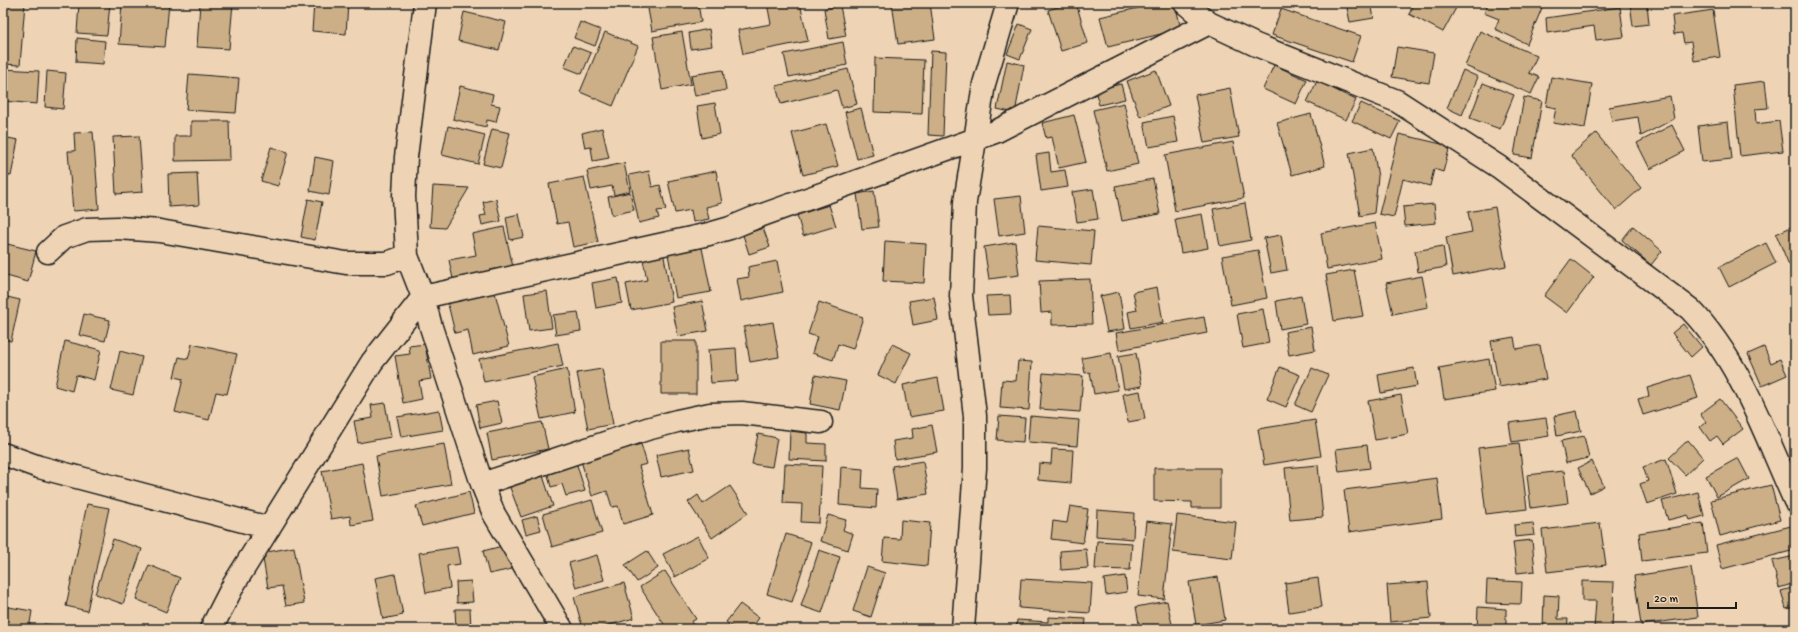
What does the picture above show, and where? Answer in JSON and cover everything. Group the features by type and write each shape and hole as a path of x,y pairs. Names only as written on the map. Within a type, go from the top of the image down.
{"street":[{"path":"425,3 406,157 404,196 407,256 423,297 431,327 482,484 494,514 562,629"},
{"path":"963,629 975,468 975,416 961,296 965,202 984,84 1008,3"},
{"path":"1185,3 1209,24 1256,45 1397,101 1499,167 1690,309 1714,336 1741,382 1795,501"},
{"path":"211,629 234,584 372,362 423,297 716,232 1001,130 1209,24"},
{"path":"48,252 64,237 87,229 118,228 160,231 346,263 387,263 407,256"},
{"path":"482,484 677,420 710,414 742,413 820,422"},
{"path":"3,454 39,467 269,528"}],"building":[{"path":"3,3 25,3 20,65 3,64"},
{"path":"79,3 110,3 107,35 77,33"},
{"path":"122,3 169,3 165,47 119,44"},
{"path":"200,3 233,3 229,49 197,47"},
{"path":"314,3 348,3 346,34 312,31"},
{"path":"647,3 698,3 701,22 652,31"},
{"path":"767,3 800,3 808,41 743,54 738,30 771,24"},
{"path":"892,3 930,3 935,39 898,44"},
{"path":"1071,3 1076,3 1088,43 1061,51 1048,10"},
{"path":"1136,3 1175,3 1181,29 1108,47 1100,17 1138,8"},
{"path":"1346,3 1371,3 1374,18 1350,22"},
{"path":"1415,3 1451,3 1457,6 1443,32 1409,14"},
{"path":"1489,3 1544,3 1527,44 1495,29 1499,19 1484,13"},
{"path":"1630,3 1647,3 1649,24 1633,26"},
{"path":"840,6 846,36 829,39 824,9"},
{"path":"1620,7 1624,37 1596,40 1594,26 1547,33 1546,18"},
{"path":"1281,9 1361,36 1352,62 1272,35"},
{"path":"1713,10 1720,57 1694,61 1691,42 1684,43 1682,33 1674,34 1672,16"},
{"path":"464,12 506,22 499,50 458,41"},
{"path":"580,22 601,30 595,46 574,38"},
{"path":"1019,24 1032,29 1020,59 1007,54"},
{"path":"709,29 712,46 691,49 689,33"},
{"path":"1480,31 1537,56 1529,73 1539,77 1531,94 1465,66"},
{"path":"605,32 638,46 613,106 580,92"},
{"path":"682,32 691,84 662,90 653,37"},
{"path":"77,38 105,41 103,64 76,62"},
{"path":"843,42 847,65 789,77 784,54"},
{"path":"573,46 591,53 582,74 564,67"},
{"path":"1397,47 1434,53 1429,83 1392,77"},
{"path":"931,51 946,52 943,136 928,135"},
{"path":"875,58 924,60 922,114 874,112"},
{"path":"1007,61 1024,65 1015,113 997,109"},
{"path":"1274,65 1307,80 1296,104 1263,89"},
{"path":"3,69 39,71 37,104 3,101"},
{"path":"848,69 857,104 842,108 837,90 781,104 776,86"},
{"path":"723,70 726,90 695,96 691,75"},
{"path":"1156,70 1169,106 1140,117 1127,81"},
{"path":"1463,70 1478,77 1462,115 1447,108"},
{"path":"47,71 66,73 63,109 45,107"},
{"path":"189,74 239,78 236,113 186,110"},
{"path":"1551,77 1592,84 1585,128 1553,123 1556,108 1546,106"},
{"path":"1317,81 1356,100 1346,120 1307,102"},
{"path":"1765,81 1768,108 1755,109 1756,124 1779,121 1783,151 1740,156 1733,85"},
{"path":"1483,83 1514,95 1500,129 1470,118"},
{"path":"1121,84 1125,99 1099,105 1095,90"},
{"path":"460,86 493,94 491,104 500,106 496,122 487,120 486,127 453,119"},
{"path":"1230,88 1239,137 1204,143 1195,95"},
{"path":"1670,96 1674,119 1641,136 1638,117 1612,121 1609,107"},
{"path":"1524,97 1542,101 1532,158 1514,155"},
{"path":"715,103 720,134 702,138 697,106"},
{"path":"1124,103 1138,164 1107,171 1093,110"},
{"path":"1361,103 1400,121 1391,139 1352,121"},
{"path":"861,108 873,155 857,159 845,112"},
{"path":"1311,114 1325,166 1292,175 1277,123"},
{"path":"1074,115 1086,162 1059,168 1052,137 1046,138 1042,123"},
{"path":"1173,116 1178,142 1149,147 1144,122"},
{"path":"191,121 229,121 230,160 175,161 175,136 191,136"},
{"path":"1728,122 1732,159 1702,162 1698,126"},
{"path":"826,124 838,166 803,175 792,133"},
{"path":"1672,125 1685,151 1650,169 1637,143"},
{"path":"448,126 485,135 478,164 442,155"},
{"path":"602,128 609,158 593,161 591,147 585,148 582,133"},
{"path":"492,129 510,133 501,168 483,164"},
{"path":"93,132 99,209 73,211 68,151 75,151 74,133"},
{"path":"1596,133 1641,188 1616,210 1571,155"},
{"path":"1399,134 1450,146 1443,172 1434,169 1430,186 1403,179 1394,217 1379,214"},
{"path":"139,136 143,192 116,194 113,137"},
{"path":"3,137 18,140 11,176 7,175 3,193"},
{"path":"1233,142 1244,198 1175,211 1165,155"},
{"path":"271,147 288,152 278,186 261,181"},
{"path":"1373,148 1378,177 1374,213 1360,216 1349,153"},
{"path":"1049,153 1051,172 1065,170 1068,187 1041,191 1036,155"},
{"path":"315,157 334,161 329,195 310,191"},
{"path":"624,163 630,191 614,195 612,186 591,190 587,171"},
{"path":"649,171 652,187 660,185 666,210 657,211 659,218 639,223 629,175"},
{"path":"716,171 722,203 706,207 709,219 693,222 691,210 675,213 668,181"},
{"path":"197,173 199,205 169,207 168,174"},
{"path":"584,177 598,242 573,247 568,222 557,224 549,184"},
{"path":"1153,179 1160,214 1122,221 1115,186"},
{"path":"433,186 469,188 445,228 430,227"},
{"path":"1093,189 1098,219 1077,222 1072,192"},
{"path":"874,191 879,227 862,229 857,194"},
{"path":"630,192 634,210 612,215 608,197"},
{"path":"1021,196 1025,232 999,236 994,199"},
{"path":"308,199 322,202 315,240 301,237"},
{"path":"496,199 501,221 482,225 480,216 486,215 483,202"},
{"path":"1245,203 1251,240 1220,246 1213,209"},
{"path":"1434,204 1436,223 1405,226 1403,207"},
{"path":"829,205 836,226 803,236 797,215"},
{"path":"1495,207 1506,266 1453,276 1446,237 1472,232 1468,212"},
{"path":"519,214 524,237 510,240 506,217"},
{"path":"1202,214 1208,248 1181,253 1175,219"},
{"path":"1375,223 1382,259 1327,269 1321,233"},
{"path":"1038,226 1094,231 1091,265 1035,260"},
{"path":"1633,226 1662,251 1651,265 1622,240"},
{"path":"504,227 513,267 453,279 449,260 476,255 472,234"},
{"path":"1791,227 1795,237 1795,263 1789,265 1776,234"},
{"path":"763,228 770,247 749,254 743,235"},
{"path":"1281,235 1287,270 1271,273 1264,238"},
{"path":"885,241 926,244 924,283 883,281"},
{"path":"1015,242 1019,275 989,279 984,247"},
{"path":"3,243 36,251 28,282 3,275"},
{"path":"1766,243 1776,263 1729,287 1719,267"},
{"path":"1443,246 1446,267 1418,272 1415,251"},
{"path":"702,248 711,292 676,298 668,254"},
{"path":"1258,250 1267,298 1231,305 1222,256"},
{"path":"663,251 672,302 631,310 626,284 647,280 642,255"},
{"path":"1571,259 1594,277 1567,313 1544,296"},
{"path":"777,261 783,292 741,301 737,279 749,277 748,267"},
{"path":"1354,270 1363,316 1334,321 1326,275"},
{"path":"1422,276 1428,307 1393,314 1386,283"},
{"path":"618,278 622,303 596,308 592,283"},
{"path":"1090,279 1092,324 1052,325 1052,312 1041,313 1039,281"},
{"path":"1157,287 1163,322 1131,328 1128,312 1137,310 1133,292"},
{"path":"494,289 509,346 473,355 468,330 455,333 447,300"},
{"path":"547,291 552,328 529,331 524,294"},
{"path":"1119,292 1125,329 1107,332 1100,296"},
{"path":"1010,295 1011,314 988,315 986,296"},
{"path":"3,296 20,300 11,341 3,339"},
{"path":"1301,296 1306,324 1280,329 1276,301"},
{"path":"934,297 938,320 913,325 909,301"},
{"path":"702,301 708,331 678,336 672,307"},
{"path":"819,302 863,317 853,349 838,344 833,360 812,353 817,337 808,334"},
{"path":"1263,309 1269,343 1243,348 1237,314"},
{"path":"578,312 581,331 556,335 553,315"},
{"path":"84,314 110,320 105,341 79,335"},
{"path":"1204,317 1207,333 1119,350 1116,333"},
{"path":"773,322 779,357 750,362 744,327"},
{"path":"1683,324 1702,347 1691,357 1672,333"},
{"path":"1311,327 1315,350 1289,355 1285,332"},
{"path":"1514,337 1516,349 1540,345 1546,379 1499,387 1491,341"},
{"path":"65,341 101,350 94,380 76,375 72,391 55,386"},
{"path":"661,341 696,341 696,394 661,394"},
{"path":"558,343 563,366 484,382 479,359"},
{"path":"192,344 237,354 227,394 216,392 209,420 175,412 183,379 174,377 179,357 188,359"},
{"path":"425,344 431,379 419,381 422,399 403,403 395,356 410,354 409,346"},
{"path":"892,344 911,353 896,384 878,375"},
{"path":"1764,347 1771,363 1780,359 1787,375 1762,386 1748,354"},
{"path":"736,348 738,381 711,383 708,350"},
{"path":"120,351 142,357 133,395 111,390"},
{"path":"1111,353 1118,390 1094,394 1090,372 1085,373 1082,358"},
{"path":"1136,353 1142,386 1124,389 1118,356"},
{"path":"1489,359 1495,391 1444,399 1439,368"},
{"path":"1018,361 1032,362 1029,410 1000,408 1002,380 1016,381"},
{"path":"1280,367 1300,375 1286,407 1267,399"},
{"path":"1312,368 1328,375 1311,412 1295,405"},
{"path":"1414,368 1417,386 1381,393 1378,375"},
{"path":"567,369 575,412 541,419 532,377"},
{"path":"602,369 613,424 588,429 577,373"},
{"path":"1043,373 1083,376 1080,412 1040,409"},
{"path":"815,375 846,381 840,410 810,404"},
{"path":"1690,375 1698,398 1643,415 1638,399 1649,396 1647,388"},
{"path":"938,378 944,411 909,417 903,385"},
{"path":"1140,391 1145,419 1128,422 1123,394"},
{"path":"1401,395 1408,434 1375,440 1368,401"},
{"path":"1720,399 1743,429 1723,444 1717,436 1710,441 1700,427 1706,422 1700,414"},
{"path":"497,401 502,423 480,428 476,405"},
{"path":"385,403 391,437 358,443 354,421 373,418 371,405"},
{"path":"439,410 443,430 401,437 397,417"},
{"path":"1577,411 1581,431 1557,436 1554,416"},
{"path":"999,416 1025,418 1023,442 997,440"},
{"path":"1030,416 1079,420 1077,446 1028,442"},
{"path":"1546,418 1549,436 1512,442 1509,423"},
{"path":"1315,420 1321,456 1264,465 1258,429"},
{"path":"542,422 548,449 492,460 487,433"},
{"path":"932,425 937,452 895,459 893,441 913,438 912,429"},
{"path":"790,431 807,433 807,443 826,444 826,461 789,459"},
{"path":"758,434 777,438 772,467 752,464"},
{"path":"1584,436 1589,458 1566,463 1561,441"},
{"path":"1688,440 1703,458 1685,475 1669,458"},
{"path":"1519,443 1527,509 1486,514 1478,448"},
{"path":"444,444 451,484 383,496 376,456"},
{"path":"641,444 647,464 639,466 653,515 623,524 618,506 612,507 607,491 592,496 581,461"},
{"path":"1367,445 1370,468 1339,472 1336,449"},
{"path":"689,448 694,470 661,477 656,455"},
{"path":"1052,449 1073,450 1071,483 1038,480 1039,463 1051,464"},
{"path":"1738,458 1749,479 1717,497 1706,476"},
{"path":"1666,459 1677,494 1647,504 1640,484 1648,481 1643,467"},
{"path":"923,461 928,494 897,499 892,466"},
{"path":"1592,461 1604,486 1590,493 1578,468"},
{"path":"576,462 585,491 566,496 562,484 551,487 547,471"},
{"path":"362,463 373,521 351,525 350,516 331,519 322,471"},
{"path":"785,464 822,466 819,523 801,522 802,504 783,503"},
{"path":"1318,465 1323,517 1290,520 1285,468"},
{"path":"841,467 863,469 862,488 877,489 876,508 839,505"},
{"path":"1154,468 1220,468 1220,508 1192,508 1192,502 1154,501"},
{"path":"1564,471 1568,503 1531,508 1527,475"},
{"path":"542,473 553,506 521,517 509,485"},
{"path":"1437,478 1442,519 1349,532 1344,490"},
{"path":"1771,485 1780,520 1720,536 1711,500"},
{"path":"730,486 748,513 712,538 688,502 698,495 703,504"},
{"path":"469,492 474,513 422,526 416,506"},
{"path":"1698,492 1704,516 1690,520 1688,515 1668,520 1662,501"},
{"path":"592,500 602,533 552,547 543,514"},
{"path":"87,504 109,508 87,611 66,606"},
{"path":"1070,506 1088,509 1083,543 1051,539 1053,521 1067,523"},
{"path":"1097,510 1134,513 1133,539 1096,536"},
{"path":"828,515 846,520 843,530 853,534 848,550 820,541"},
{"path":"1177,515 1236,522 1232,559 1173,552"},
{"path":"537,516 541,530 526,534 522,520"},
{"path":"901,520 930,523 927,566 882,561 884,538 900,539"},
{"path":"1146,521 1172,524 1164,599 1138,596"},
{"path":"1533,523 1535,535 1515,537 1514,525"},
{"path":"1600,523 1606,565 1547,572 1542,530"},
{"path":"1703,523 1707,553 1642,561 1639,533"},
{"path":"1795,525 1795,550 1722,569 1716,545"},
{"path":"786,534 811,542 792,602 767,594"},
{"path":"698,536 709,558 675,577 663,554"},
{"path":"113,539 142,549 123,604 95,594"},
{"path":"1532,540 1535,571 1517,573 1513,542"},
{"path":"1097,541 1132,543 1130,570 1095,569"},
{"path":"506,545 512,569 489,574 483,551"},
{"path":"294,547 304,603 286,606 282,586 268,588 262,553"},
{"path":"457,547 460,564 447,566 450,588 426,593 419,553"},
{"path":"1086,549 1088,568 1061,570 1060,551"},
{"path":"819,550 840,557 822,613 801,606"},
{"path":"647,551 658,568 637,582 625,565"},
{"path":"597,555 604,580 576,588 569,563"},
{"path":"1795,556 1795,583 1779,588 1772,561"},
{"path":"149,565 180,578 166,612 136,599"},
{"path":"867,567 885,573 871,617 853,611"},
{"path":"1691,567 1698,617 1641,625 1634,576"},
{"path":"665,571 696,619 691,622 696,629 667,629 640,587"},
{"path":"395,574 403,615 383,619 375,578"},
{"path":"1125,576 1127,592 1106,595 1104,579"},
{"path":"1218,577 1225,620 1196,625 1189,582"},
{"path":"1318,578 1322,607 1289,612 1285,583"},
{"path":"1021,579 1092,583 1090,613 1019,608"},
{"path":"1487,580 1522,582 1521,604 1486,603"},
{"path":"471,581 473,602 457,603 456,582"},
{"path":"1582,581 1614,582 1612,629 1594,629 1596,601 1582,601"},
{"path":"1428,582 1431,618 1390,622 1387,585"},
{"path":"624,583 634,618 596,629 583,629 574,597"},
{"path":"1795,587 1795,607 1786,609 1781,591"},
{"path":"1544,595 1559,596 1558,619 1568,619 1567,629 1543,629"},
{"path":"1167,601 1173,629 1140,629 1136,607"},
{"path":"740,604 759,618 751,629 735,629 726,622"},
{"path":"3,606 32,611 29,629 3,629"},
{"path":"1478,607 1506,609 1506,629 1477,629"},
{"path":"455,609 470,609 471,629 456,629"},
{"path":"1048,617 1086,619 1085,629 1016,629 1017,620 1048,622"},
{"path":"44,624 69,628 69,629 43,629"},
{"path":"642,624 644,629 624,629"}]}
